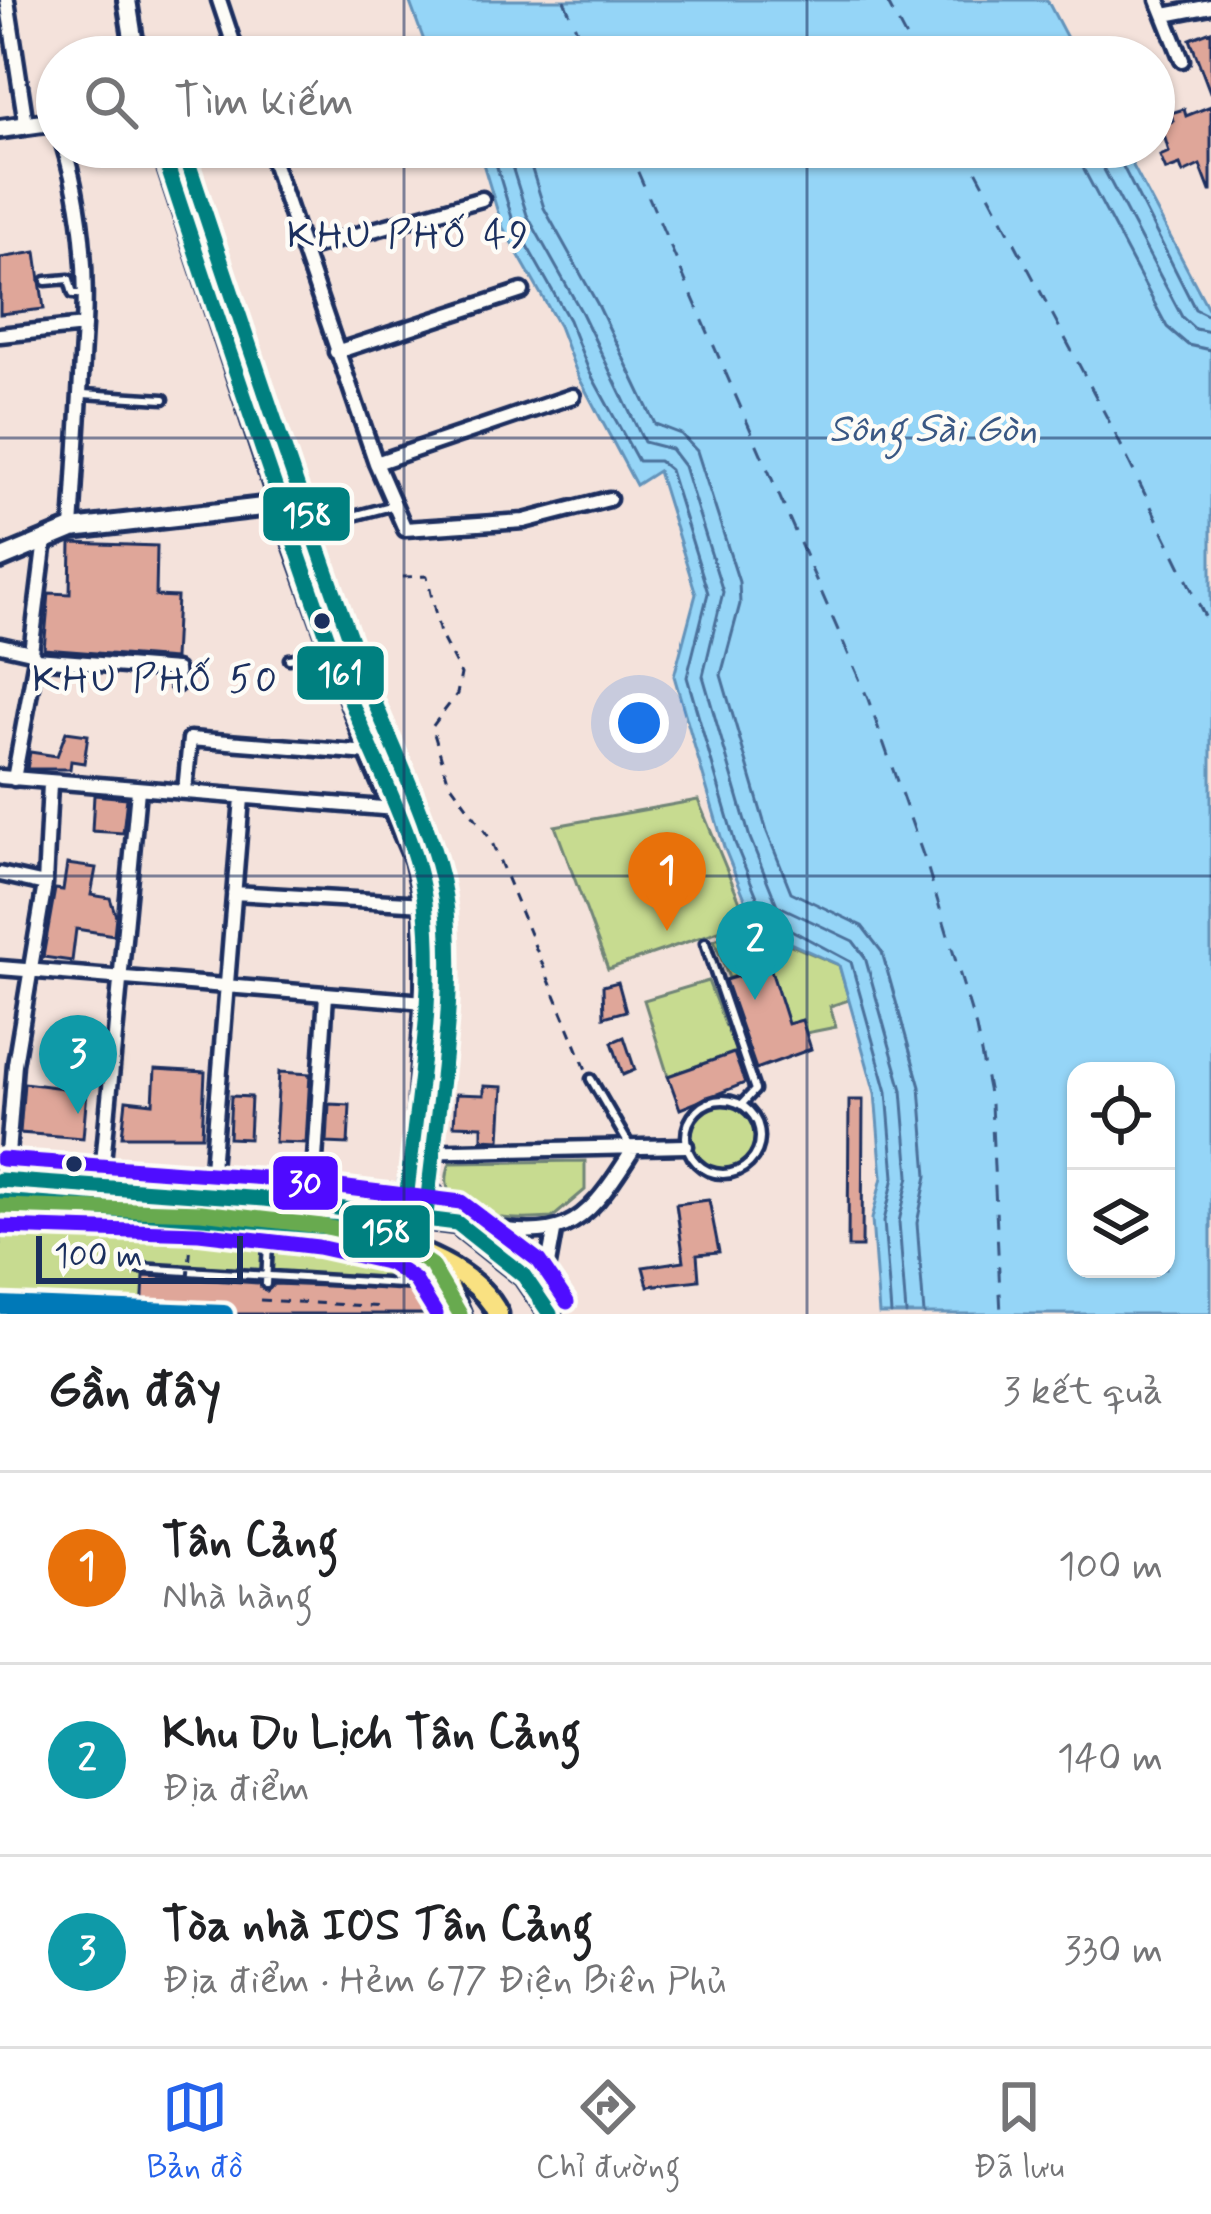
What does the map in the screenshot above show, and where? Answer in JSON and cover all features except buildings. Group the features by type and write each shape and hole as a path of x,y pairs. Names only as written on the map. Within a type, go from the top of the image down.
{"main road":[{"path":"127,0 133,36"},
{"path":"0,129 36,123"},
{"path":"168,168 280,505 369,752 395,809 425,904 425,1002 414,1161 398,1243"},
{"path":"0,560 72,529 280,505"},
{"path":"414,1161 457,1223 524,1276 550,1314"},
{"path":"3,1180 101,1184 405,1212 457,1223"},
{"path":"0,1206 106,1205 269,1219 398,1243 460,1269 486,1293 498,1314"},
{"path":"398,1243 431,1265 460,1314"}],"street":[{"path":"7,0 26,124"},
{"path":"1158,0 1173,36"},
{"path":"221,1 232,36"},
{"path":"1165,15 1211,6"},
{"path":"1175,41 1182,60"},
{"path":"70,168 86,294 72,529"},
{"path":"275,168 336,352 405,529 524,521 609,499"},
{"path":"303,250 482,199"},
{"path":"336,352 522,291"},
{"path":"0,335 84,326"},
{"path":"376,463 573,397"},
{"path":"45,540 33,656 7,778 395,809"},
{"path":"0,645 33,656 176,670 177,684"},
{"path":"184,790 190,739 369,752"},
{"path":"3,1180 8,1063 45,884 50,784"},
{"path":"101,1184 138,790"},
{"path":"210,1194 242,798"},
{"path":"0,874 45,884"},
{"path":"234,893 425,904"},
{"path":"0,968 425,1002"},
{"path":"312,1204 326,995"},
{"path":"414,1161 686,1146"},
{"path":"457,1223 554,1232 587,1212 632,1151"},
{"path":"550,1314 547,1270 554,1232"}],"lane":[{"path":"46,281 68,279 74,294 86,294"},
{"path":"80,393 164,399"},
{"path":"291,532 395,505"},
{"path":"289,659 334,652"},
{"path":"705,943 755,1090 741,1105"},
{"path":"591,1079 632,1151"},
{"path":"716,1101 741,1105 760,1136 759,1148 742,1170 730,1174 705,1170 686,1146 688,1124 704,1106 716,1101"},
{"path":"266,1280 269,1219"},
{"path":"138,1268 266,1280 418,1285"}],"path":[{"path":"403,577 427,576 440,634 461,674 457,694 432,727 448,780 491,840 591,1079"},
{"path":"132,1172 197,1177 188,1279"},
{"path":"260,1300 384,1306"},
{"path":"318,1314 319,1303"}],"green space":[{"path":"698,800 748,921 608,969 555,826"},
{"path":"748,927 839,965 849,1000 830,1006 836,1027 806,1033 802,1020 788,1024 770,968 729,978 714,940"},
{"path":"708,981 736,1052 668,1076 644,1000"},
{"path":"723,1104 746,1114 756,1137 746,1160 723,1170 700,1160 690,1137 700,1114"},
{"path":"585,1161 585,1190 552,1218 479,1214 452,1197 447,1182 450,1163"},
{"path":"87,1215 295,1231 374,1248 418,1270 452,1314 0,1314 0,1216"}],"water":[{"path":"409,0 1047,0 1066,36 422,36"},
{"name":"Sông Sài Gòn","path":"484,168 1134,168 1211,314 1211,1314 879,1314 872,1219 882,1177 875,1093 839,965 757,928 724,847 674,676 696,594 658,471 636,485 578,376 559,326 502,226"}],"ferry route":[{"path":"564,0 579,36"},
{"path":"886,0 905,36"},
{"path":"636,168 868,699 928,869 976,1028 991,1104 1001,1314"},
{"path":"975,168 1112,427 1211,629"}],"transit line":[{"name":"161","path":"168,168 343,681 402,820 420,876 428,979 405,1212"},
{"name":"158","path":"0,1201 405,1233 418,1228 426,1216 450,972 439,867 334,594 190,168"},
{"name":"30","path":"2,1159 266,1178 461,1202 539,1261 567,1302"},
{"name":"161","path":"0,1180 264,1199 457,1223 524,1276 550,1314"},
{"path":"0,1206 201,1212 322,1226 398,1243 431,1265 460,1314"},
{"path":"0,1227 199,1233 318,1247 390,1263 415,1280 436,1314"},
{"path":"0,1305 224,1314"}],"place":[{"name":"Tân Cảng","path":"667,931"},
{"name":"Khu Du Lịch Tân Cảng","path":"755,1000"},
{"name":"Tòa nhà IOS Tân Cảng","path":"78,1114"}],"district":[{"name":"KHU PHỐ 49","path":"409,233"},
{"name":"KHU PHỐ 50","path":"156,677"}]}
